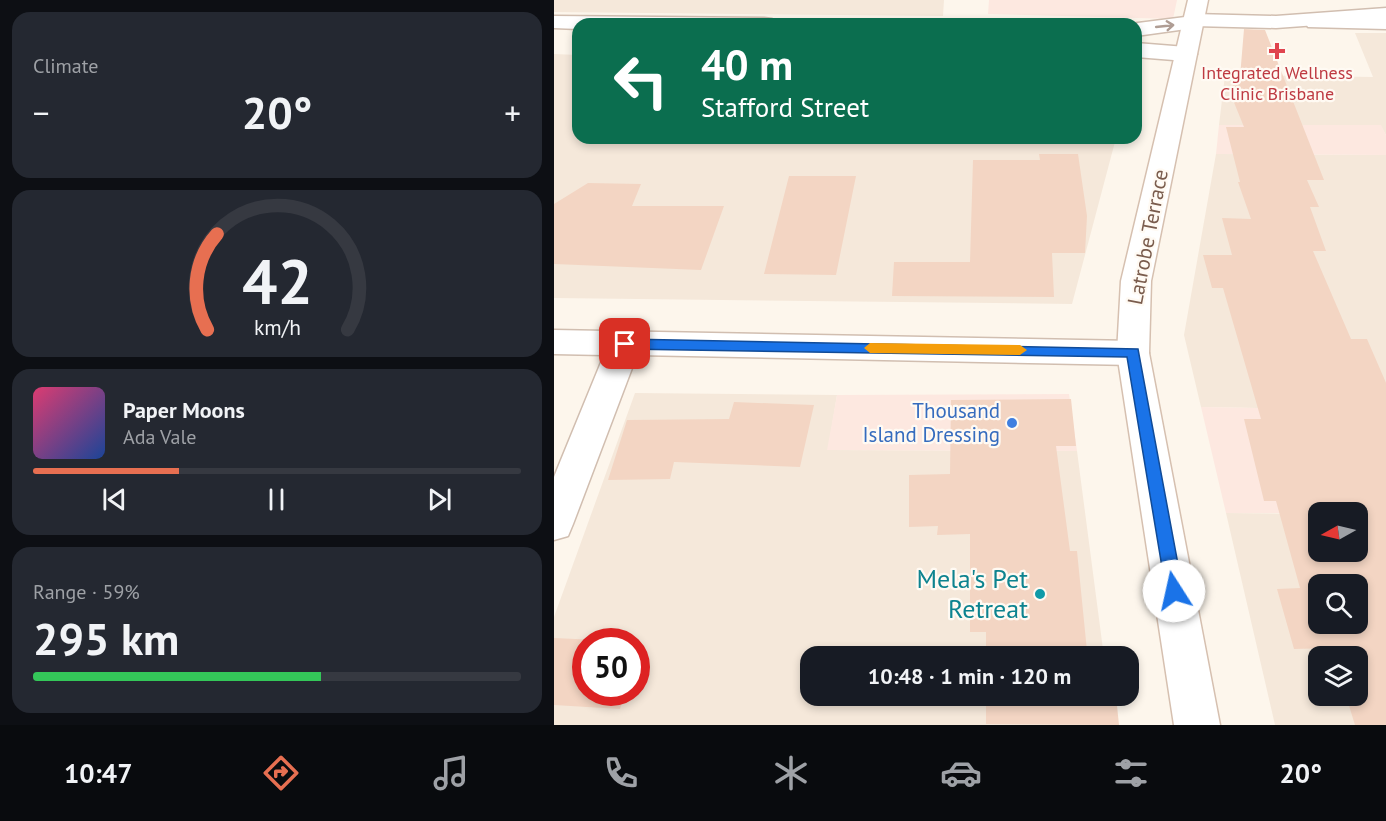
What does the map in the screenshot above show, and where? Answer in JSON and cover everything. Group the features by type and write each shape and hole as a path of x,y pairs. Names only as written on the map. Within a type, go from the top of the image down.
{"street":[{"path":"1196,11 1241,22 1386,23"},
{"path":"1142,26 1196,11 1386,13"},
{"name":"Latrobe Terrace","path":"1196,11 1136,281 1133,353 1197,725"},
{"path":"1296,22 1386,13"},
{"path":"554,22 572,22"},
{"path":"1142,50 1186,54"},
{"path":"554,342 1133,353"},
{"path":"554,524 625,344"}],"shaded area":[{"path":"554,0 944,0 943,16 554,12"},
{"path":"989,0 1177,0 1173,19 988,14"},
{"path":"1355,33 1386,33 1386,135 1380,125 1219,125 1225,75 1373,77"},
{"path":"554,54 572,55 572,144 1114,144 1072,304 554,298"},
{"path":"1219,125 1381,125 1386,135 1386,155 1216,154"},
{"path":"1216,154 1386,155 1386,410 1201,407 1184,335"},
{"path":"635,393 837,395 828,450 1077,451 1103,646 800,646 800,706 1110,706 1113,725 554,725 554,617"},
{"path":"1069,394 1077,451 827,450 837,395"},
{"path":"1201,407 1386,410 1361,502 1308,502 1308,513 1226,513"},
{"path":"1226,513 1308,514 1308,562 1360,562 1362,574 1308,574 1308,634 1368,634 1368,614 1386,725 1275,725"}],"building":[{"path":"1244,29 1265,30 1324,180 1307,180 1319,207 1310,207 1326,251 1313,251 1351,339 1367,339 1387,385 1387,725 1355,725 1349,706 1368,706 1368,646 1308,646 1308,649 1294,649 1277,589 1300,588 1276,501 1264,501 1244,419 1261,419 1223,288 1212,288 1203,255 1232,255 1222,218 1251,219 1238,182 1240,182 1226,127 1244,127 1233,100 1239,100 1229,77 1240,77"},
{"path":"1039,154 1078,154 1087,216 1085,253 1052,253 1054,297 892,296 894,262 970,262 973,160 1040,160"},
{"path":"789,176 856,176 836,275 764,274"},
{"path":"588,183 641,184 632,206 724,206 701,270 554,264 554,204"},
{"path":"1071,399 1076,446 1056,446 1070,551 1077,551 1086,646 986,646 986,632 970,632 970,534 937,535 938,526 909,527 909,475 950,474 951,400"},
{"path":"734,402 814,405 800,467 674,462 670,479 608,480 627,420 729,419"},
{"path":"554,638 572,639 572,706 621,706 620,709 554,705"},
{"path":"986,706 1117,706 1119,725 986,724"}],"slow traffic":[{"path":"870,348 1020,350"}],"place":[{"name":"Integrated Wellness Clinic Brisbane","path":"1277,51"},
{"name":"Thousand Island Dressing","path":"1012,423"},
{"name":"Mela's Pet Retreat","path":"1040,594"}],"route":[{"path":"625,344 1133,353 1174,591"}]}
